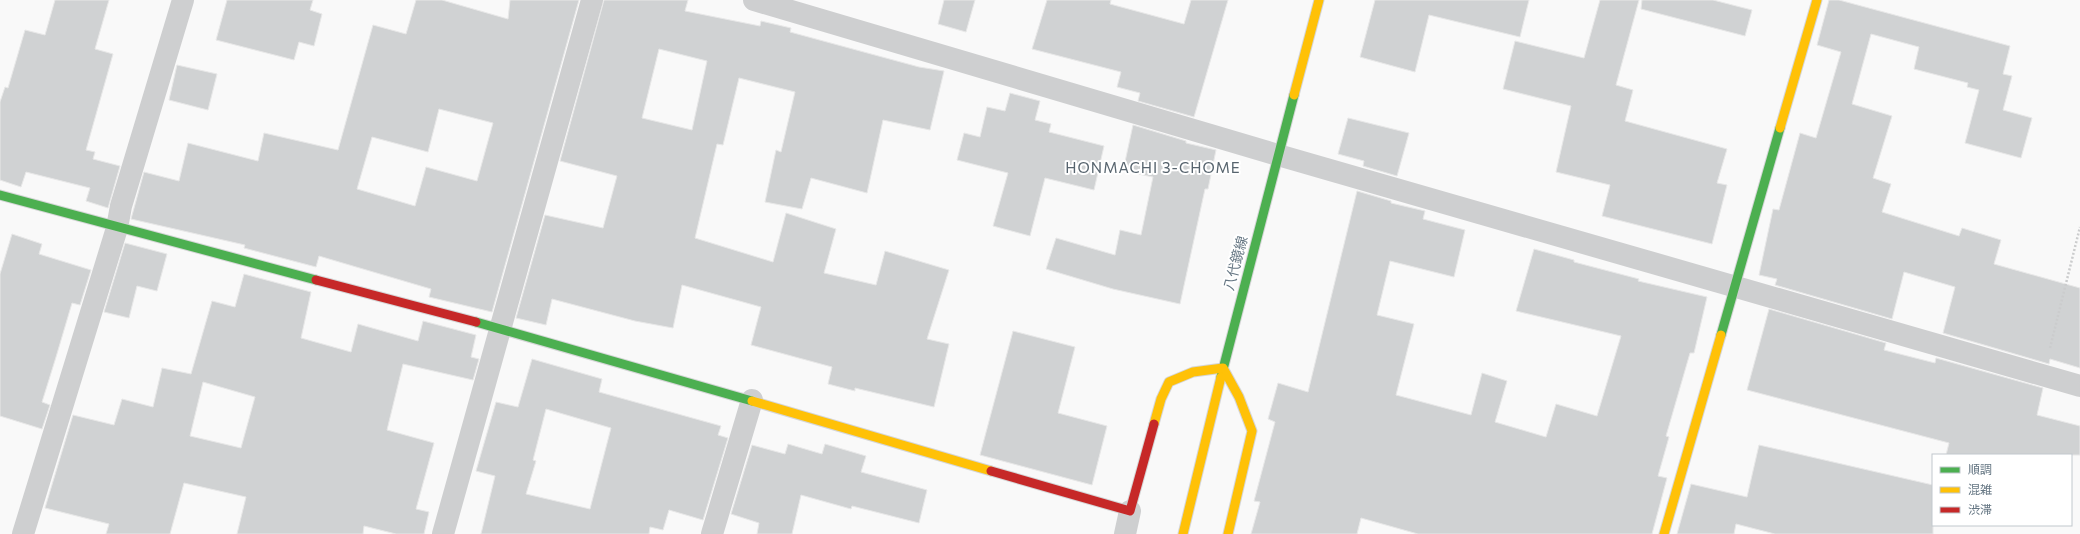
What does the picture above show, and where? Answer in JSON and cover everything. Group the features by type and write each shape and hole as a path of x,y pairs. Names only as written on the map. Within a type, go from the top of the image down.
{"street":[{"path":"23,534 117,228 121,206 183,0"},
{"path":"443,534 499,328 592,0"},
{"path":"754,0 1278,155 2080,386"},
{"name":"八代鏡線","path":"1183,534 1223,368 1319,0"},
{"path":"1664,534 1817,0"},
{"path":"0,195 117,228 499,328 752,400 1130,511"},
{"path":"1125,534 1161,399 1169,382 1193,372 1223,368 1239,397 1252,431 1228,534"},
{"path":"712,534 752,400"}],"path":[{"path":"2043,375 2080,227"}],"building":[{"path":"55,0 109,0 95,49 113,54 86,150 95,152 93,159 120,166 108,208 86,201 90,188 26,172 21,187 0,180 0,102 5,87 8,88 25,30 45,35"},
{"path":"227,0 313,0 310,10 322,14 314,46 299,42 294,60 216,40"},
{"path":"416,0 442,0 508,19 510,0 579,0 492,312 429,297 431,289 319,256 316,267 244,248 245,245 131,219 144,172 179,181 188,143 258,161 264,133 338,150 373,25 406,34","holes":["439,109 493,123 477,181 426,167 415,206 357,189 372,137 428,152"]},
{"path":"604,0 688,0 685,11 760,26 761,21 791,28 790,32 919,67 944,71 930,130 883,120 867,193 811,178 802,209 765,202 776,150 781,152 795,92 739,78 723,145 717,144 695,238 773,262 786,213 836,229 824,273 876,285 885,251 949,270 927,339 949,344 934,407 855,388 855,391 828,384 832,367 751,345 761,307 682,285 673,328 635,321 552,299 546,325 516,318 545,215 603,228 617,176 560,161","holes":["659,49 707,61 692,130 642,118"]},
{"path":"944,0 975,0 966,32 938,24"},
{"path":"1047,0 1111,0 1110,4 1184,24 1191,0 1228,0 1194,117 1138,101 1140,93 1117,87 1121,72 1032,49"},
{"path":"1375,0 1529,0 1520,37 1429,15 1415,72 1360,57"},
{"path":"1600,0 1639,0 1616,85 1633,90 1625,121 1727,149 1717,183 1727,185 1712,244 1602,216 1610,185 1556,172 1571,106 1503,89 1515,41 1584,58"},
{"path":"1642,0 1713,0 1752,10 1745,36 1641,9"},
{"path":"1829,0 1839,0 2010,46 2003,74 2012,76 2003,110 2032,118 2021,158 1965,143 1979,90 1967,87 1968,83 1914,69 1919,47 1871,34 1852,104 1892,116 1873,178 1891,184 1882,212 1959,236 1962,228 2001,240 1994,264 2080,288 2080,368 2050,359 2049,364 1943,333 1955,287 1904,272 1892,319 1775,285 1777,279 1759,275 1773,209 1779,210 1800,133 1816,138 1841,52 1817,45"},
{"path":"177,65 217,74 208,110 169,100"},
{"path":"1010,93 1040,101 1035,120 1051,124 1049,132 1104,146 1094,190 1045,178 1030,236 993,226 1008,173 957,160 964,133 980,137 987,107 1005,111"},
{"path":"1348,118 1409,133 1397,176 1363,166 1364,161 1338,154"},
{"path":"1133,125 1186,141 1186,143 1216,150 1208,189 1205,189 1180,304 1113,289 1046,269 1056,238 1115,255 1120,230 1141,235 1153,177 1123,171"},
{"path":"1357,191 1391,201 1391,203 1425,211 1423,219 1465,230 1454,277 1390,261 1377,315 1414,324 1396,395 1471,415 1482,373 1507,381 1495,422 1546,437 1556,404 1597,416 1621,336 1516,311 1534,249 1574,260 1574,262 1639,279 1638,281 1707,297 1694,353 1690,353 1666,436 1669,437 1658,476 1667,478 1652,534 1418,534 1361,518 1357,534 1251,534 1260,502 1254,501 1275,422 1268,419 1278,383 1308,392"},
{"path":"12,234 42,244 39,254 91,270 80,305 72,303 42,402 50,405 42,429 0,416 0,274"},
{"path":"125,243 167,254 157,291 137,286 129,318 104,312"},
{"path":"244,274 311,292 301,338 351,352 358,324 418,341 423,321 476,335 471,357 479,359 473,380 403,364 387,430 434,443 416,509 429,512 424,534 396,534 364,526 363,534 237,534 246,497 184,483 170,534 106,534 109,524 45,508 73,415 114,425 122,399 153,407 162,368 191,374 212,301 235,307","holes":["203,382 255,397 241,448 190,436"]},
{"path":"1769,309 1886,343 1884,350 1935,363 1936,358 2043,388 2037,415 2080,426 2080,455 1946,454 1949,443 1747,390"},
{"path":"1013,331 1075,347 1058,413 1107,426 1092,485 980,455"},
{"path":"532,359 602,379 599,392 721,426 718,435 728,438 703,520 669,510 663,530 650,527 649,534 481,534 495,476 476,471 496,402 518,407","holes":["546,409 611,428 590,509 526,494 536,461 533,460"]},
{"path":"788,444 822,454 825,444 866,456 861,472 927,490 919,523 852,506 851,509 801,495 792,534 757,534 759,523 731,514 752,445 785,454"},
{"path":"1759,445 1932,485 1933,534 1775,534 1736,524 1734,534 1677,534 1691,484 1747,497"}],"traffic: fast":[{"path":"1221,377 1294,95"},
{"path":"1721,335 1780,128"},
{"path":"0,195 316,280"},
{"path":"476,322 752,401"}],"traffic: slow":[{"path":"1294,95 1319,0"},
{"path":"1780,128 1817,0"},
{"path":"1664,534 1721,335"},
{"path":"1154,424 1161,399 1169,382 1193,372 1223,368 1239,397 1252,431 1228,534"},
{"path":"1183,534 1221,377"},
{"path":"752,401 991,471"}],"traffic: jam":[{"path":"316,280 476,322"},
{"path":"991,471 1130,511 1154,424"}],"district":[{"name":"HONMACHI 3-CHOME","path":"1153,167"}]}
